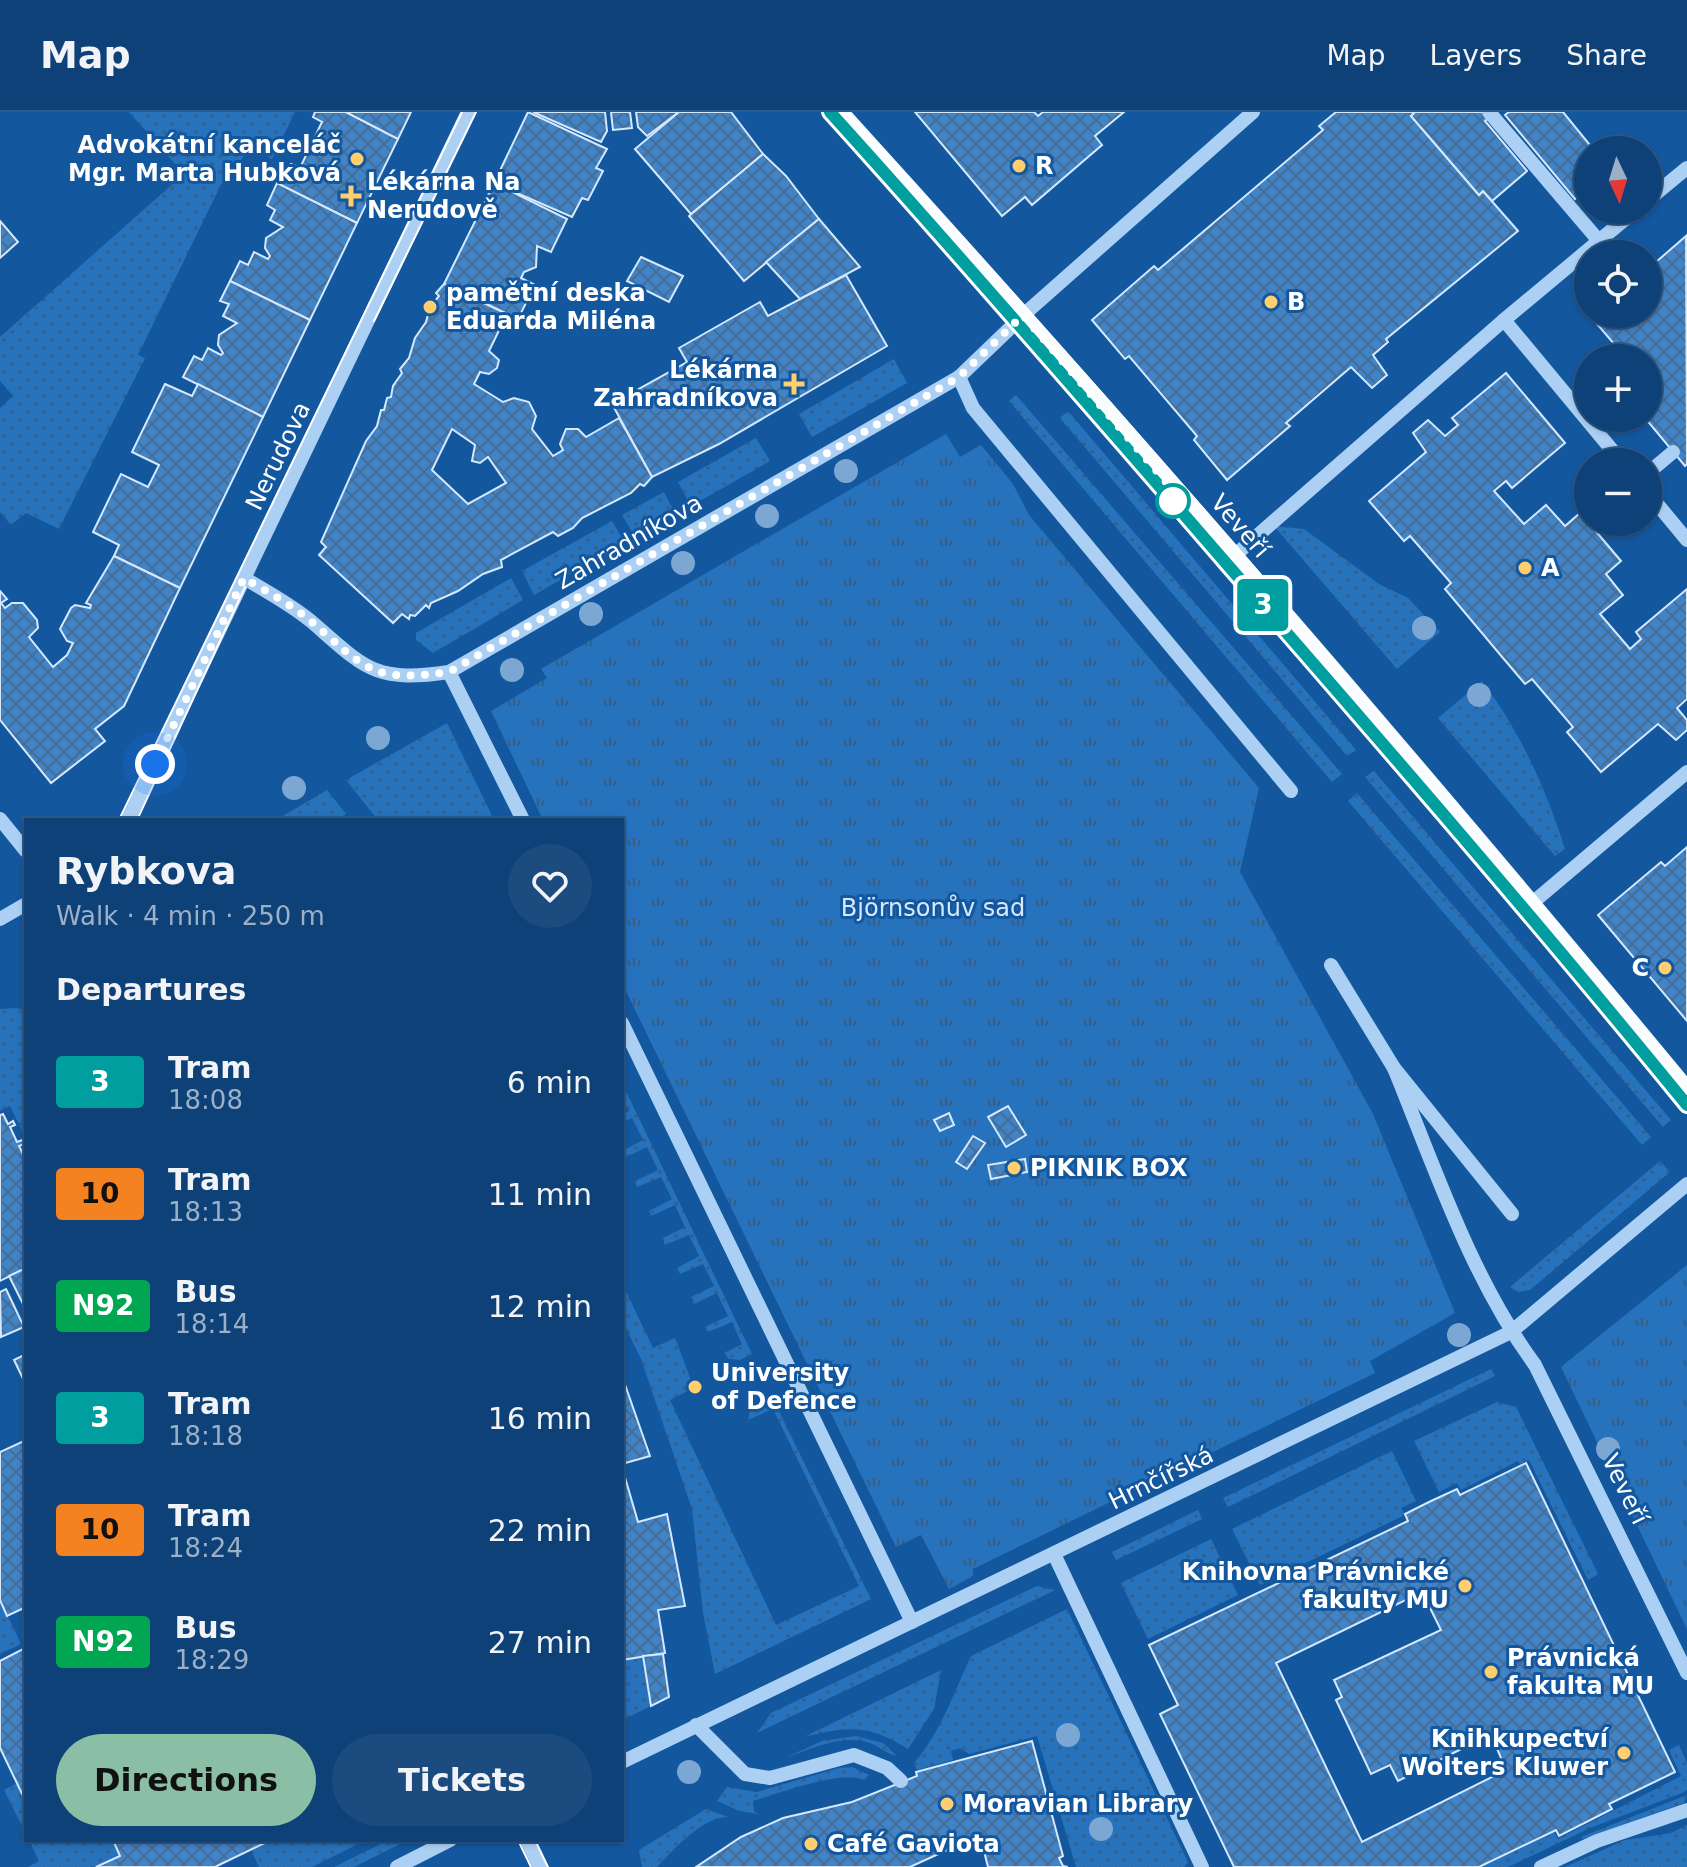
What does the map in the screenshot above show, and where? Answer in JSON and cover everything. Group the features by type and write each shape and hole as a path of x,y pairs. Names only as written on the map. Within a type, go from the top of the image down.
{"main road":[{"name":"Veveří","path":"838,112 1023,315 1233,557 1531,904 1687,1092"}],"street":[{"name":"Nerudova","path":"129,818 468,112"},
{"name":"Zahradníkova","path":"244,578 311,621 354,661 397,677 449,672 959,377 1023,315 1253,112"},
{"path":"1489,112 1598,240"},
{"path":"1662,189 1687,168"},
{"path":"1600,240 1619,224"},
{"path":"1233,557 1574,262"},
{"path":"1504,320 1610,448"},
{"path":"959,377 973,408 1291,791"},
{"path":"1662,461 1673,452"},
{"path":"1662,510 1687,540"},
{"path":"449,672 522,818"},
{"path":"1531,904 1687,772"},
{"path":"0,819 24,849"},
{"path":"0,919 24,905"},
{"path":"1331,965 1394,1068 1512,1214"},
{"path":"624,1027 912,1622"},
{"name":"Veveří","path":"1394,1068 1457,1222 1511,1332 1535,1365 1687,1673"},
{"name":"Hrnčířská","path":"624,1761 1511,1332 1687,1184"},
{"path":"1054,1554 1202,1867"},
{"path":"696,1725 745,1774 770,1778 854,1755 887,1768 901,1781"},
{"path":"1541,1867 1597,1841 1687,1810"},
{"path":"397,1867 446,1842"},
{"path":"528,1842 540,1867"}],"green space":[{"path":"129,112 295,112 272,159 248,147 239,165 232,162 138,355 145,358 59,529 26,513 11,525 0,512 0,408 13,396 0,381 0,337 184,174"},
{"path":"894,359 907,383 812,437 799,414"},
{"path":"1016,395 1342,774 1332,782 1009,401"},
{"path":"1068,411 1356,750 1347,756 1060,418"},
{"name":"Björnsonův sad","path":"946,434 960,457 981,445 1013,484 1029,515 1259,788 1240,872 1373,1114 1455,1313 1370,1361 1375,1373 973,1569 973,1576 949,1589 921,1535 896,1547 624,987 624,818 542,818 491,711 547,678 541,669"},
{"path":"756,438 770,461 691,506 678,482"},
{"path":"664,492 676,515 635,537 622,515"},
{"path":"612,521 625,543 534,595 522,571"},
{"path":"1274,526 1304,529 1379,584 1408,598 1440,632 1397,669"},
{"path":"511,578 523,600 433,653 416,640 416,633"},
{"path":"1482,681 1520,740 1549,804 1565,849 1555,856 1438,718"},
{"path":"447,723 493,818 376,818 346,780"},
{"path":"1374,771 1671,1120 1663,1127 1365,777"},
{"path":"327,790 346,814 341,818 279,818"},
{"path":"1357,793 1651,1137 1642,1145 1348,801"},
{"path":"0,1009 24,1010 24,1135 10,1106 0,1111"},
{"path":"624,1087 752,1354 740,1360 729,1359 724,1353 742,1344 732,1322 708,1332 705,1327 728,1316 717,1293 694,1304 691,1297 714,1286 703,1264 680,1274 677,1268 699,1256 689,1235 665,1245 663,1238 685,1227 675,1205 651,1216 649,1211 672,1199 661,1177 637,1187 635,1181 658,1170 647,1147 624,1158 624,1150 643,1140 632,1118 624,1122 624,1114 629,1111 624,1101"},
{"path":"1660,1161 1670,1172 1530,1290 1518,1292 1510,1287"},
{"path":"1687,1265 1687,1629 1561,1367"},
{"path":"624,1287 653,1348 675,1338 694,1388 670,1400 776,1625 859,1586 773,1409 748,1420 750,1409 771,1395 871,1599 715,1674 703,1613 692,1509 641,1359 624,1324"},
{"path":"1491,1369 1495,1376 1228,1507 1223,1498"},
{"path":"1497,1402 1516,1407 1598,1574 1588,1580 1529,1460 1520,1464 1518,1461 1461,1490 1457,1483 1439,1492 1414,1441"},
{"path":"1392,1451 1416,1501 1401,1508 1405,1515 1260,1585 1232,1529"},
{"path":"1198,1510 1202,1519 1116,1560 1112,1552"},
{"path":"1211,1539 1238,1595 1148,1639 1121,1583"},
{"path":"1037,1586 1055,1590 757,1733 771,1713"},
{"path":"0,1600 21,1644 0,1654"},
{"path":"1067,1609 1188,1862 1184,1867 1076,1867 1037,1736 969,1754 960,1748 951,1751 953,1760 917,1770 914,1763 940,1725 971,1656"},
{"path":"643,1656 651,1706 624,1719 624,1660"},
{"path":"941,1670 934,1709 908,1749 869,1731 846,1729 804,1737"},
{"path":"856,1736 883,1743 897,1756 868,1742 844,1740 787,1757 822,1741"},
{"path":"1679,1745 1687,1763 1687,1790 1590,1828 1508,1867 1482,1867 1554,1832 1558,1839 1681,1776 1669,1750"},
{"path":"852,1767 869,1775 864,1780 854,1777 826,1780 753,1801 754,1811 759,1814 739,1811 717,1801 727,1787 757,1792"},
{"path":"17,1783 24,1798 24,1830 4,1790"},
{"path":"1687,1795 1684,1803 1583,1839 1581,1837"},
{"path":"706,1809 728,1817 718,1818 699,1828 657,1867 642,1867 639,1850"},
{"path":"1687,1825 1687,1867 1565,1867 1625,1840 1671,1833"},
{"path":"30,1842 114,1842 120,1856 96,1867 28,1867 39,1861"},
{"path":"267,1842 362,1842 312,1867 259,1867 251,1850"},
{"path":"385,1842 404,1842 354,1867 334,1867"}],"building":[{"path":"315,112 346,112 398,139 357,223 280,185 291,164 300,168 322,122 313,117"},
{"path":"346,112 411,112 398,139"},
{"path":"528,112 607,149 596,168 603,171 588,200 582,198 572,217 494,183"},
{"path":"533,112 605,112 607,131 601,142"},
{"path":"611,112 630,112 632,128 613,130"},
{"path":"636,112 679,112 647,136 638,127"},
{"path":"679,112 731,112 763,154 691,214 635,149"},
{"name":"R","path":"915,112 1034,112 1038,116 1043,112 1124,112 1095,136 1102,145 1032,205 1025,197 1002,216"},
{"name":"B","path":"1336,112 1415,112 1411,116 1479,195 1483,191 1518,231 1386,339 1388,342 1373,355 1387,375 1372,388 1351,367 1286,423 1290,426 1227,480 1194,440 1197,436 1129,356 1125,359 1092,320 1154,266 1158,270 1323,130 1319,126"},
{"path":"1415,112 1495,112 1485,121 1527,171 1492,201 1483,191 1479,195 1411,116"},
{"path":"1509,112 1563,112 1583,136 1574,136 1574,198 1505,115"},
{"path":"763,154 786,176 819,219 744,281 689,216"},
{"path":"277,183 357,223 310,320 230,281 240,261 248,265 254,252 268,259 270,256 265,248 266,238 283,227 270,220 275,210 267,205"},
{"path":"494,183 567,219 551,252 537,246 536,267 524,272 521,278 535,285 518,319 444,284"},
{"path":"819,219 860,267 800,299 766,262"},
{"path":"0,221 18,242 0,258"},
{"path":"1686,236 1685,466 1657,432 1662,432 1662,344 1614,344 1600,328 1662,328 1662,257"},
{"path":"641,257 683,276 669,302 627,281"},
{"path":"846,275 887,346 719,444 652,477 612,404 687,362 679,348 760,302 768,316"},
{"path":"230,281 310,320 263,417 183,377 194,356 202,360 208,348 221,355 223,353 218,345 219,335 237,323 223,316 229,304 220,301"},
{"path":"444,284 507,314 489,351 499,360 497,368 489,374 480,372 474,384 503,402 514,398 529,402 536,416 532,429 553,456 563,450 560,444 566,429 578,429 586,437 619,418 652,477 644,486 640,484 631,493 582,518 573,528 558,536 553,532 501,560 502,567 431,603 429,608 426,605 415,616 410,615 409,619 402,614 393,623 319,555 326,547 321,542 366,441 377,426 387,398 391,397 393,386 402,373 400,369 409,358 430,307 439,296 436,293","holes":["452,429 475,445 472,461 480,463 488,457 506,483 468,504 432,470"]},
{"name":"A","path":"1506,373 1565,443 1512,488 1506,481 1494,491 1524,524 1546,505 1565,526 1574,518 1574,536 1600,536 1621,561 1606,574 1623,595 1600,614 1630,649 1641,639 1636,632 1687,589 1687,699 1677,708 1687,720 1687,730 1676,740 1658,724 1601,772 1567,732 1573,727 1532,679 1525,684 1445,589 1451,583 1410,536 1404,541 1369,501 1426,452 1413,433 1428,420 1445,436 1458,425 1452,418"},
{"path":"165,384 192,396 198,384 263,417 180,588 114,556 119,545 93,532 121,474 148,487 159,465 132,452"},
{"path":"114,556 180,588 124,706 95,729 105,741 51,783 0,720 0,591 7,599 1,603 5,608 12,603 23,603 37,620 38,628 29,637 53,667 67,655 73,643 67,641 60,629 71,608 75,605 90,608 91,605 86,603"},
{"name":"C","path":"1687,847 1687,1021 1598,915 1661,862 1665,866"},
{"path":"1008,1106 1026,1135 1006,1147 988,1117"},
{"path":"949,1113 954,1125 940,1131 934,1120"},
{"path":"3,1114 8,1124 13,1121 15,1125 10,1127 17,1142 22,1140 24,1144 19,1146 24,1156 24,1269 0,1281 0,1115"},
{"path":"973,1136 985,1143 967,1169 956,1162"},
{"path":"1025,1159 1027,1172 991,1179 988,1165"},
{"path":"24,1269 24,1306 9,1276"},
{"path":"6,1289 24,1327 1,1337 0,1292"},
{"path":"24,1355 24,1381 14,1360"},
{"path":"624,1382 650,1456 624,1463"},
{"path":"24,1441 24,1608 7,1616 0,1600 0,1452"},
{"name":"Právnická fakulta MU","path":"1526,1463 1675,1772 1609,1804 1612,1809 1559,1836 1556,1830 1479,1867 1234,1867 1160,1714 1178,1705 1149,1645 1408,1521 1405,1514 1431,1501 1457,1489 1460,1495","holes":["1422,1592 1441,1630 1334,1680 1342,1697 1336,1700 1371,1774 1390,1765 1398,1781 1491,1734 1506,1770 1362,1842 1276,1663"]},
{"path":"624,1474 638,1522 667,1514 685,1606 658,1610 665,1653 624,1660"},
{"path":"24,1651 24,1798 0,1748 0,1661"},
{"path":"663,1654 669,1697 651,1706 643,1656"},
{"name":"Moravian Library","path":"1032,1741 1063,1856 1059,1858 1063,1866 1068,1867 988,1867 980,1835 910,1867 696,1867 741,1837 783,1818 852,1802 917,1776 916,1772"},
{"path":"114,1842 267,1842 215,1867 96,1867 120,1856"}],"tram line":[{"path":"120,818 462,112"},
{"path":"374,321 476,112"},
{"path":"830,112 1265,603 1478,852 1687,1105"},
{"name":"3","path":"830,112 1001,302 1386,745 1526,908 1687,1105"},
{"path":"847,112 1169,470 1687,1081"},
{"path":"138,818 245,587"},
{"path":"519,1842 531,1867"},
{"path":"536,1842 548,1867"}],"place":[{"name":"Advokátní kanceláč Mgr. Marta Hubková","path":"357,159"},
{"name":"R","path":"1019,166"},
{"name":"Lékárna Na Nerudově","path":"351,196"},
{"name":"B","path":"1271,302"},
{"name":"pamětní deska Eduarda Miléna","path":"430,307"},
{"name":"Lékárna Zahradníkova","path":"794,384"},
{"name":"A","path":"1525,568"},
{"name":"C","path":"1665,968"},
{"name":"PIKNIK BOX","path":"1014,1168"},
{"name":"University of Defence","path":"695,1387"},
{"name":"Knihovna Právnické fakulty MU","path":"1465,1586"},
{"name":"Právnická fakulta MU","path":"1491,1672"},
{"name":"Knihkupectví Wolters Kluwer","path":"1624,1753"},
{"name":"Moravian Library","path":"947,1804"},
{"name":"Café Gaviota","path":"811,1844"}],"route":[{"path":"155,764 244,578 311,621 354,661 397,677 449,672 959,377 1023,315 1173,490 1173,501"}]}
